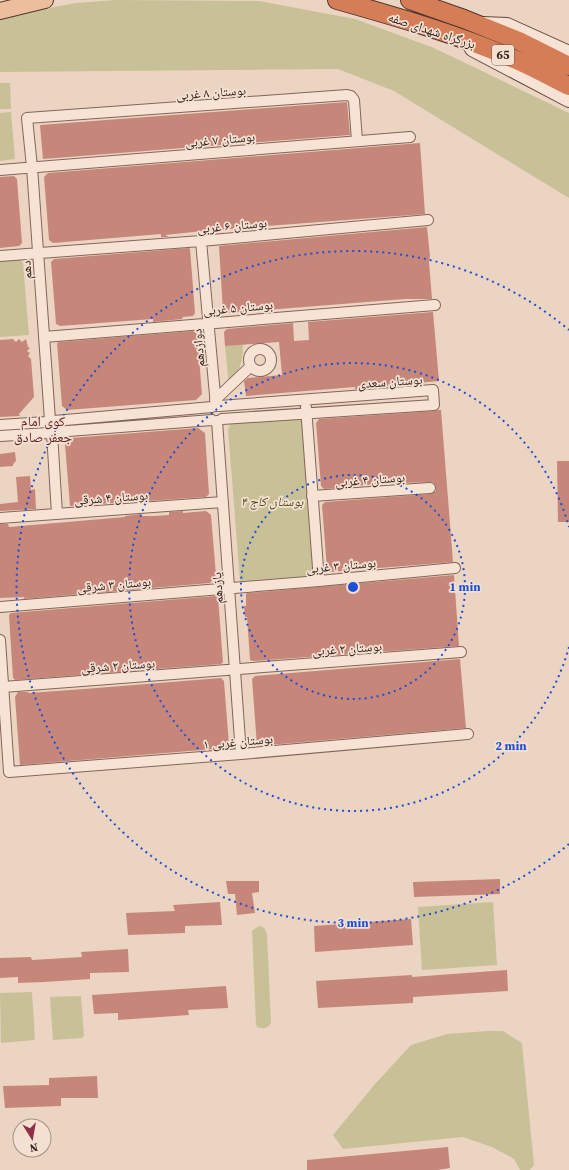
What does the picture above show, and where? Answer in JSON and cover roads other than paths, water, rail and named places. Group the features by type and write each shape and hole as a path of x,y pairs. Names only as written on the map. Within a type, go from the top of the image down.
{"highway":[{"name":"بزرگراه شهدای صفه","path":"337,0 460,38 514,59 569,86"},
{"name":"بزرگراه شهدای صفه","path":"410,0 519,40 569,66"}],"main road":[{"path":"0,11 45,0"},
{"path":"476,24 507,25 569,53"},
{"path":"434,30 569,100"}],"street":[{"name":"بوستان ۸ غربی","path":"27,118 347,95 351,96 354,100 357,141"},
{"name":"دهم","path":"27,118 32,168 50,421 44,428 51,433"},
{"name":"بوستان ۷ غربی","path":"0,170 410,137"},
{"name":"بوستان ۶ غربی","path":"0,256 201,241 428,220"},
{"name":"دوازدهم","path":"201,241 216,405 224,412 217,420"},
{"name":"بوستان ۵ غربی","path":"44,337 435,304"},
{"path":"216,405 251,366"},
{"name":"بوستان سعدی","path":"0,425 216,405 433,390 434,405 0,436"},
{"path":"305,400 319,581"},
{"name":"یازدهم","path":"217,420 241,754"},
{"path":"51,433 57,514"},
{"name":"بوستان ۴ غربی","path":"312,496 430,488"},
{"name":"بوستان ۴ شرقی","path":"0,518 223,502"},
{"name":"بوستان ۳ غربی","path":"230,587 319,581 455,568"},
{"name":"بوستان ۳ شرقی","path":"0,607 230,587"},
{"path":"0,640 3,687"},
{"name":"بوستان ۲ غربی","path":"235,670 461,652"},
{"name":"بوستان ۲ شرقی","path":"3,687 235,670"},
{"name":"بوستان غربی ۱","path":"3,687 9,772 241,754 468,734"}],"district":[{"name":"کوی امام جعفر صادق","path":"43,430"}],"park label":[{"name":"بوستان کاج ۴","path":"272,501"}]}
